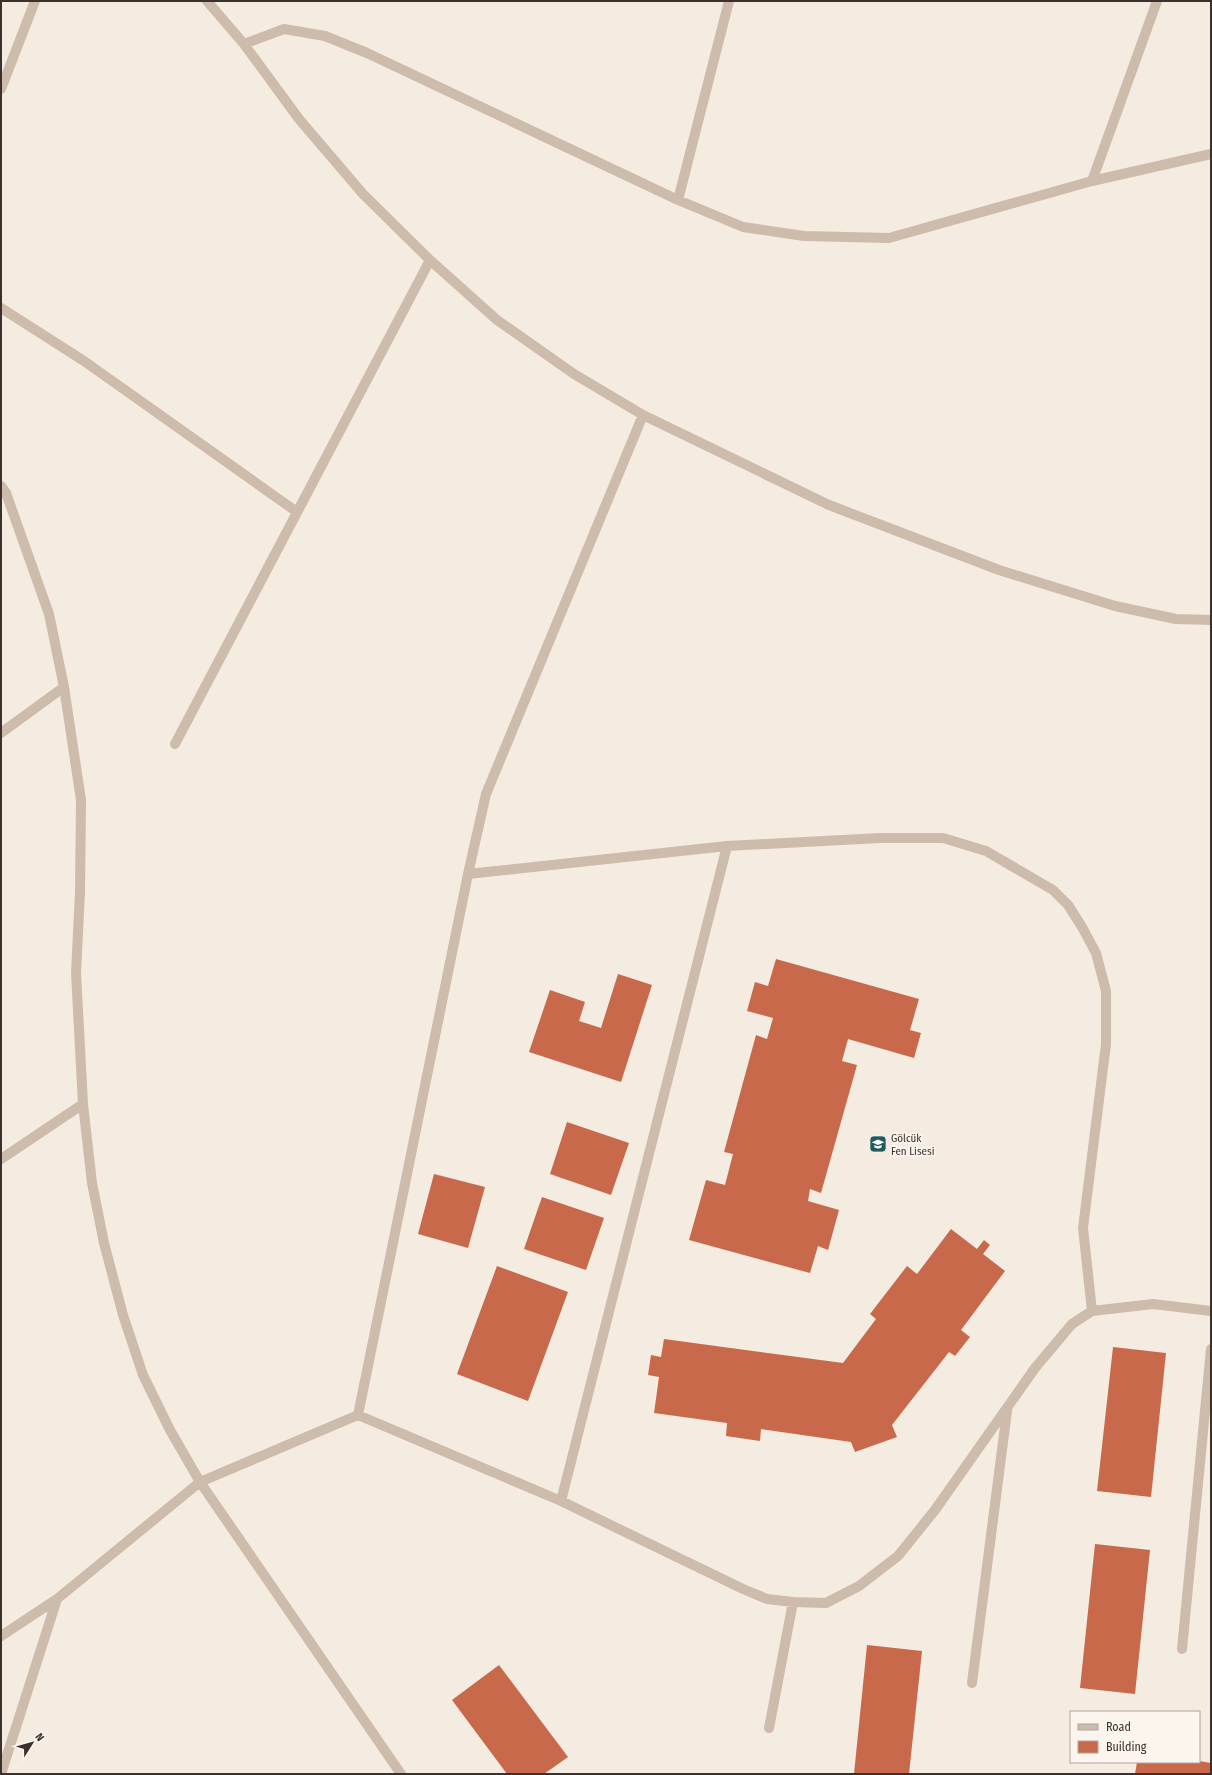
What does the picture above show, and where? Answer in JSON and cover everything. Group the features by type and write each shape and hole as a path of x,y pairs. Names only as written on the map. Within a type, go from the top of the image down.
{"street":[{"path":"1,89 35,1"},
{"path":"207,1 244,44 299,119 363,194 430,260 497,320 574,374 643,415 830,505 999,570 1115,606 1176,619 1211,620"},
{"path":"678,200 730,1"},
{"path":"1092,181 1157,1"},
{"path":"244,44 284,29 325,36 367,53 678,200 743,227 804,236 889,238 1092,181 1211,154"},
{"path":"175,744 430,260"},
{"path":"1,308 84,361 297,512"},
{"path":"358,1415 468,874 486,794 643,415"},
{"path":"1,486 6,493 49,614 64,687 81,800 80,892 76,973 83,1104 92,1183 104,1243 123,1315 143,1375 170,1430 200,1482 401,1774"},
{"path":"1,733 64,687"},
{"path":"468,874 727,846 880,838 943,838 986,851 1053,890 1068,905 1096,953 1106,991 1106,1044 1083,1228 1092,1311"},
{"path":"561,1501 727,846"},
{"path":"1,1159 83,1104"},
{"path":"1,1636 57,1599 200,1482 358,1415 561,1501 743,1589 767,1599 793,1602 826,1603 859,1586 898,1556 935,1510 1035,1368 1072,1324 1092,1311 1153,1304 1211,1311"},
{"path":"1182,1649 1211,1349"},
{"path":"972,1683 1007,1408"},
{"path":"1,1774 57,1599"},
{"path":"769,1728 793,1602"}],"building":[{"path":"776,959 919,999 910,1030 921,1033 914,1058 848,1039 842,1061 857,1065 821,1193 810,1189 808,1201 839,1210 828,1250 818,1246 810,1273 689,1240 706,1180 725,1185 733,1154 724,1152 756,1035 767,1039 773,1018 747,1011 755,982 768,986"},
{"path":"618,974 652,985 621,1082 529,1052 550,990 585,1002 579,1021 601,1028"},
{"path":"567,1122 629,1143 611,1195 550,1174"},
{"path":"434,1174 485,1187 468,1248 418,1234"},
{"path":"542,1197 604,1218 586,1270 524,1249"},
{"path":"951,1229 977,1249 984,1240 990,1245 983,1254 1005,1271 961,1330 970,1337 955,1356 949,1352 892,1425 897,1437 855,1452 851,1442 761,1429 760,1441 726,1436 727,1423 654,1413 659,1377 648,1375 651,1355 661,1357 664,1339 843,1363 876,1319 870,1314 907,1266 917,1274"},
{"path":"497,1266 568,1292 528,1401 457,1374"},
{"path":"1113,1347 1166,1353 1151,1497 1097,1491"},
{"path":"1095,1544 1150,1550 1135,1694 1080,1688"},
{"path":"867,1645 922,1651 909,1774 854,1774"},
{"path":"499,1665 568,1757 544,1774 507,1774 452,1700"},
{"path":"1200,1761 1211,1763 1211,1774 1135,1774 1137,1763 1200,1763"}],"place":[{"name":"Gölcük Fen Lisesi","path":"878,1144"}]}
